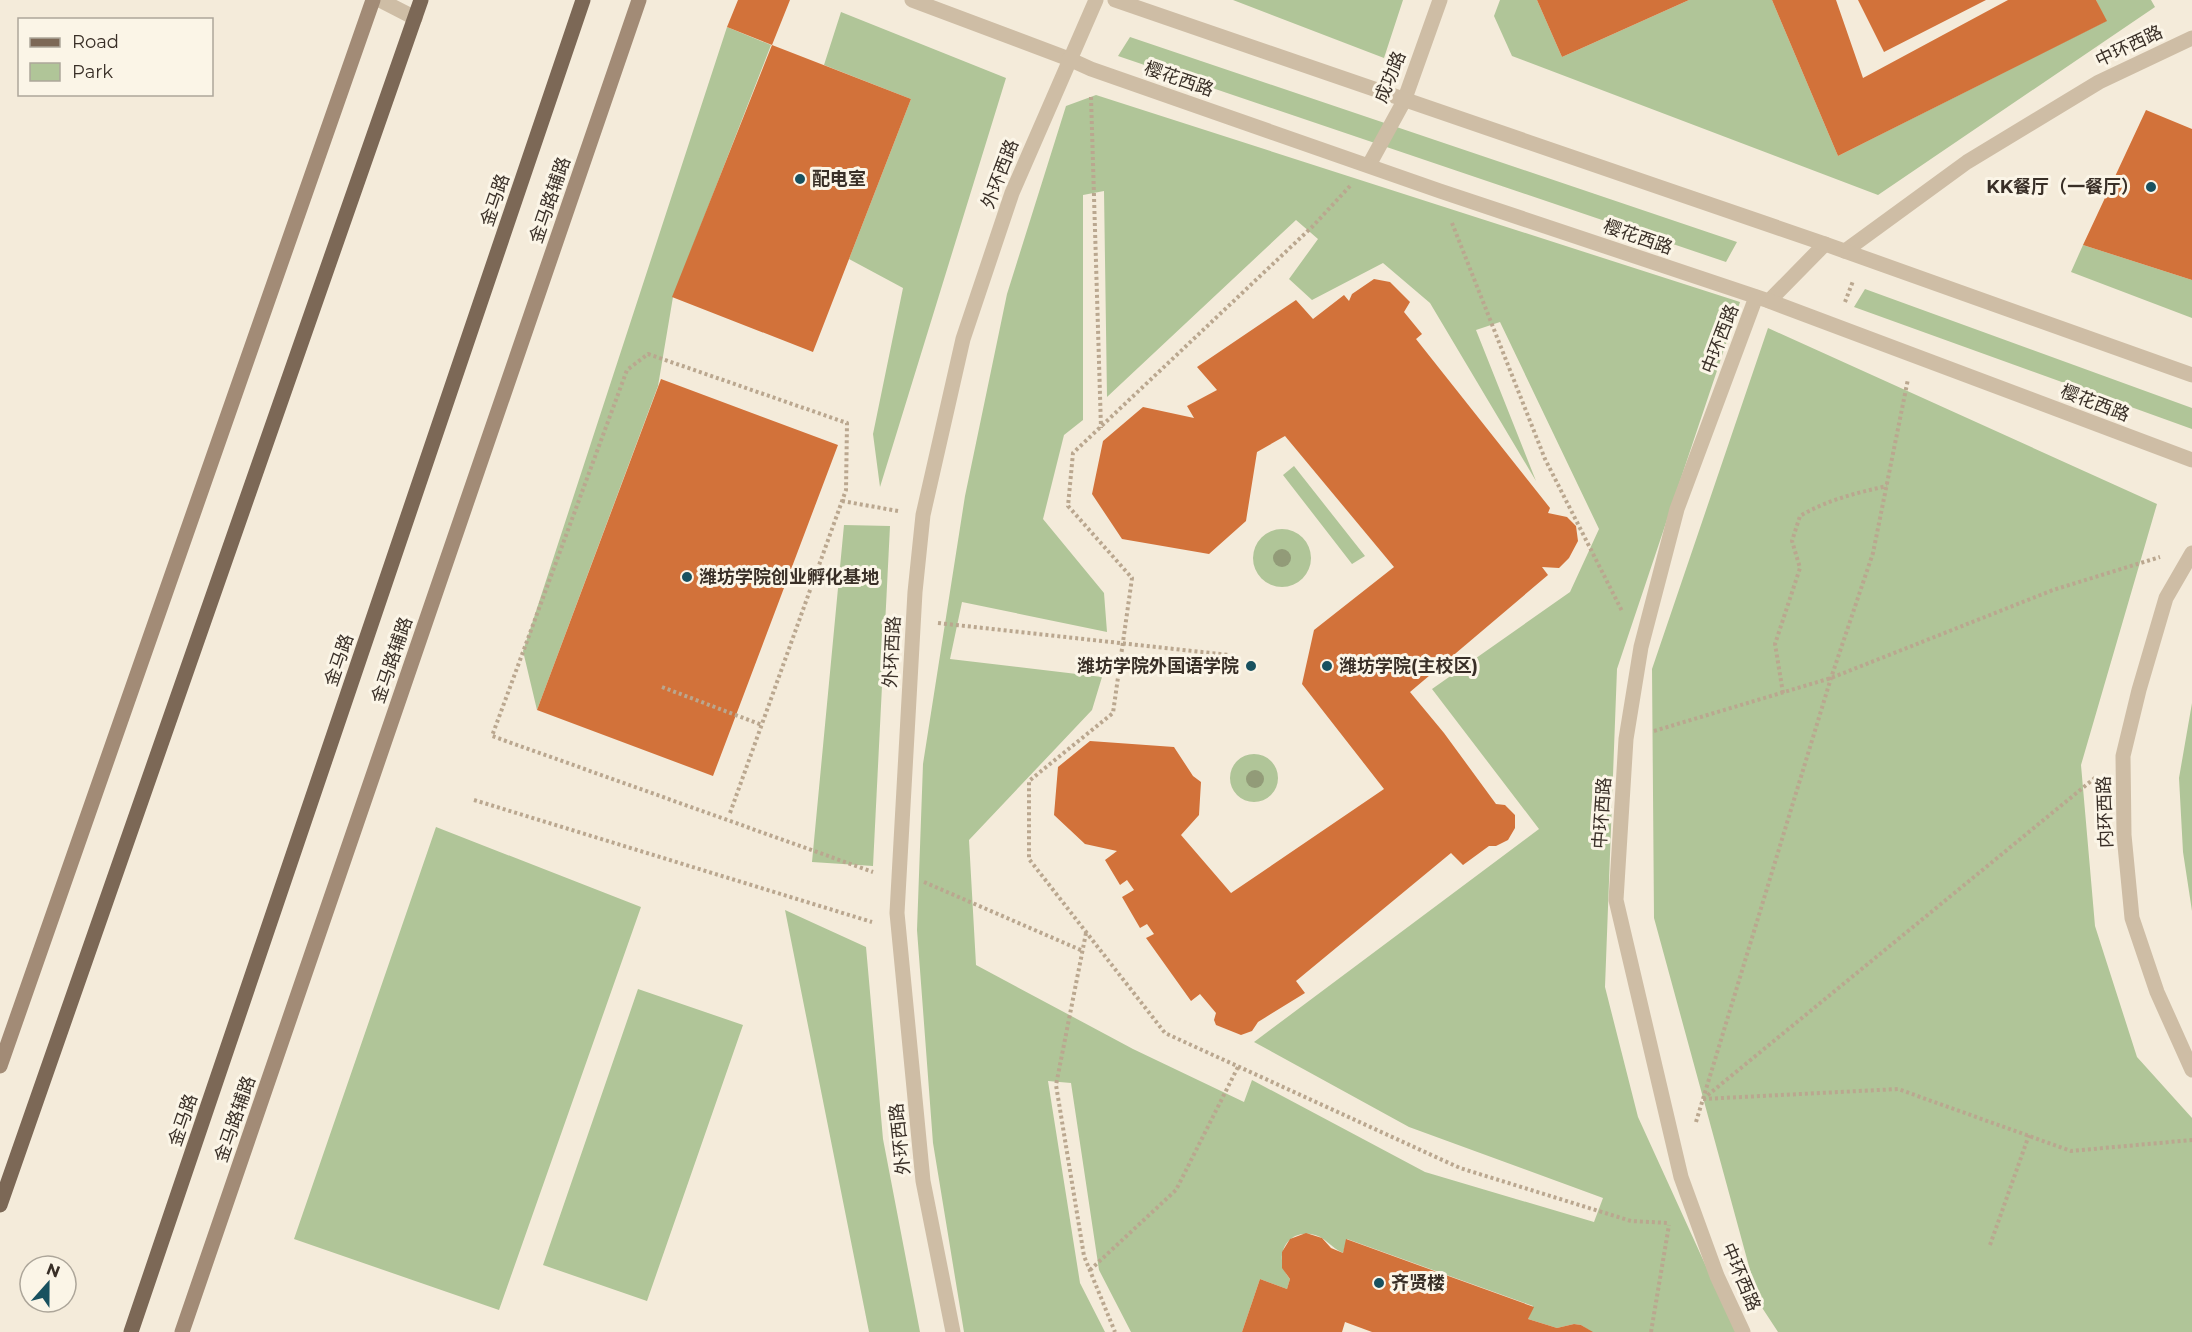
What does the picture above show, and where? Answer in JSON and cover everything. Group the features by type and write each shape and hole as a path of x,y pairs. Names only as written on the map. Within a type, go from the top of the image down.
{"main road":[{"path":"0,1205 421,0"},
{"name":"金马路","path":"131,1332 583,0"}],"street":[{"path":"0,1066 373,0"},
{"path":"380,0 414,18"},
{"name":"金马路辅路","path":"183,1332 639,0"},
{"name":"樱花西路","path":"912,0 1091,69 1440,191 1763,299 2192,460"},
{"name":"外环西路","path":"953,1332 923,1181 899,930 899,876 913,620 923,515 963,339 1012,193 1096,0"},
{"path":"1115,0 1826,244 2192,375"},
{"name":"成功路","path":"1370,165 1404,100 1440,0"},
{"name":"中环西路","path":"1845,251 1967,162 2100,81 2192,38"},
{"name":"中环西路","path":"1743,1332 1717,1276 1681,1177 1616,900 1626,739 1641,647 1677,509 1763,299 1826,244"},
{"name":"内环西路","path":"2192,553 2166,598 2123,756 2124,835 2132,918 2157,993 2192,1070"}],"path":[{"path":"1091,69 1101,428"},
{"path":"1370,165 1313,226 1073,453 1068,506 1132,578 1113,712 1029,781 1029,859 1165,1033 1460,1168 1632,1221 1670,1223"},
{"path":"1440,191 1545,459 1641,647"},
{"path":"1836,326 1862,257"},
{"path":"730,813 846,490 847,423 648,354 627,370 492,736 899,876 1083,951"},
{"path":"1693,1133 1831,678 1873,553 1912,355"},
{"path":"1783,693 1775,644 1800,568 1792,542 1800,516 1816,506 1850,494 1887,486"},
{"path":"842,501 923,515"},
{"path":"1626,739 1831,678 2054,590 2171,554"},
{"path":"913,620 1122,645 1229,655"},
{"path":"662,687 762,725"},
{"path":"1702,1099 2123,756"},
{"path":"474,801 899,930"},
{"path":"1086,932 1056,1085 1084,1256 1115,1332"},
{"path":"1090,1270 1176,1190 1239,1065"},
{"path":"1702,1099 1898,1089 2071,1151 2192,1140"},
{"path":"1990,1245 2029,1135"},
{"path":"1651,1332 1670,1223 1681,1177"}],"green space":[{"path":"1233,0 1403,0 1384,58"},
{"path":"1500,0 1537,0 1562,57 1689,0 1772,0 1838,156 2106,21 2096,0 2151,0 2155,7 1878,195 1512,56 1494,16"},
{"path":"841,12 1006,78 880,487 873,434 903,288 849,259 911,99 824,65"},
{"path":"727,27 771,45 673,297 658,386 537,710 523,651"},
{"path":"1130,37 1737,242 1726,262 1118,56"},
{"path":"1096,95 1740,302 1617,669 1605,987 1638,1117 1736,1332 1592,1332 1581,1325 1574,1324 1557,1328 1528,1319 1533,1306 1347,1239 1343,1253 1320,1237 1302,1234 1288,1241 1282,1255 1282,1263 1290,1279 1287,1289 1260,1279 1242,1332 1131,1332 1099,1270 1071,1083 1048,1081 1080,1283 1105,1332 964,1332 933,1143 917,930 923,764 965,496 1007,294 1066,106","holes":["1104,191 1107,397 1296,220 1318,239 1289,279 1312,300 1383,263 1430,303 1536,481 1476,330 1500,322 1599,529 1570,592 1432,689 1539,829 1254,1042 1409,1127 1603,1198 1594,1222 1425,1172 1252,1080 1244,1102 1133,1049 976,965 969,840 1092,710 1102,677 950,659 962,602 1107,632 1104,593 1043,519 1064,435 1083,420 1083,195"]},
{"path":"2083,245 2192,280 2192,318 2071,272"},
{"path":"1865,289 2192,408 2192,429 1854,307"},
{"path":"1768,328 2157,504 2081,765 2095,926 2137,1057 2192,1118 2192,1332 1778,1332 1759,1303 1654,918 1652,669"},
{"path":"1294,466 1365,556 1352,564 1283,475"},
{"path":"844,525 890,526 873,866 812,862"},
{"path":"1276,529 1288,529 1303,537 1311,552 1311,564 1303,579 1288,587 1276,587 1261,579 1253,564 1253,552 1261,537"},
{"path":"2192,703 2192,911 2183,852 2179,778"},
{"path":"1249,754 1259,754 1274,764 1278,778 1274,792 1268,798 1259,802 1249,802 1234,792 1230,783 1230,773 1240,758"},
{"path":"436,827 641,907 499,1310 294,1239"},
{"path":"785,910 866,947 883,1139 920,1332 869,1332"},
{"path":"638,989 743,1025 647,1301 543,1265"}],"building":[{"path":"738,0 790,0 772,45 727,27"},
{"path":"1537,0 1689,0 1562,57"},
{"path":"1772,0 1836,0 1863,78 2008,0 2096,0 2107,21 1838,156"},
{"path":"1858,0 1986,0 1884,52"},
{"name":"配电室","path":"772,45 911,99 813,352 672,297"},
{"name":"KK餐厅（一餐厅）","path":"2146,110 2192,129 2192,280 2083,245"},
{"path":"1374,279 1390,282 1410,302 1404,312 1422,334 1416,339 1550,508 1548,513 1567,517 1576,526 1578,541 1569,558 1559,568 1542,567 1548,575 1410,692 1444,733 1496,804 1505,805 1515,815 1515,828 1508,840 1496,846 1489,846 1463,865 1451,853 1296,981 1305,993 1258,1022 1252,1031 1241,1035 1216,1025 1214,1020 1216,1013 1200,994 1191,1001 1146,938 1154,934 1147,924 1140,928 1122,897 1134,890 1127,880 1120,885 1105,860 1117,851 1085,844 1054,815 1058,767 1090,741 1174,747 1193,776 1201,782 1199,815 1181,835 1231,893 1384,789 1302,684 1314,630 1394,567 1285,436 1257,452 1246,521 1209,554 1122,539 1092,494 1103,441 1143,407 1194,418 1187,406 1217,390 1197,367 1296,300 1313,319 1344,295 1349,301 1352,294"},
{"name":"潍坊学院创业孵化基地","path":"661,379 838,445 713,776 537,710"},
{"name":"齐贤楼","path":"1306,1233 1322,1238 1331,1248 1343,1253 1346,1239 1534,1307 1528,1319 1557,1328 1574,1324 1581,1325 1593,1332 1372,1332 1345,1322 1342,1332 1242,1332 1260,1279 1287,1289 1290,1279 1282,1268 1282,1252 1290,1239"}],"place":[{"name":"配电室","path":"800,179"},
{"name":"KK餐厅（一餐厅）","path":"2151,187"},
{"name":"潍坊学院创业孵化基地","path":"687,577"},
{"name":"潍坊学院外国语学院","path":"1251,666"},
{"name":"潍坊学院(主校区)","path":"1327,666"},
{"name":"齐贤楼","path":"1379,1283"}]}
